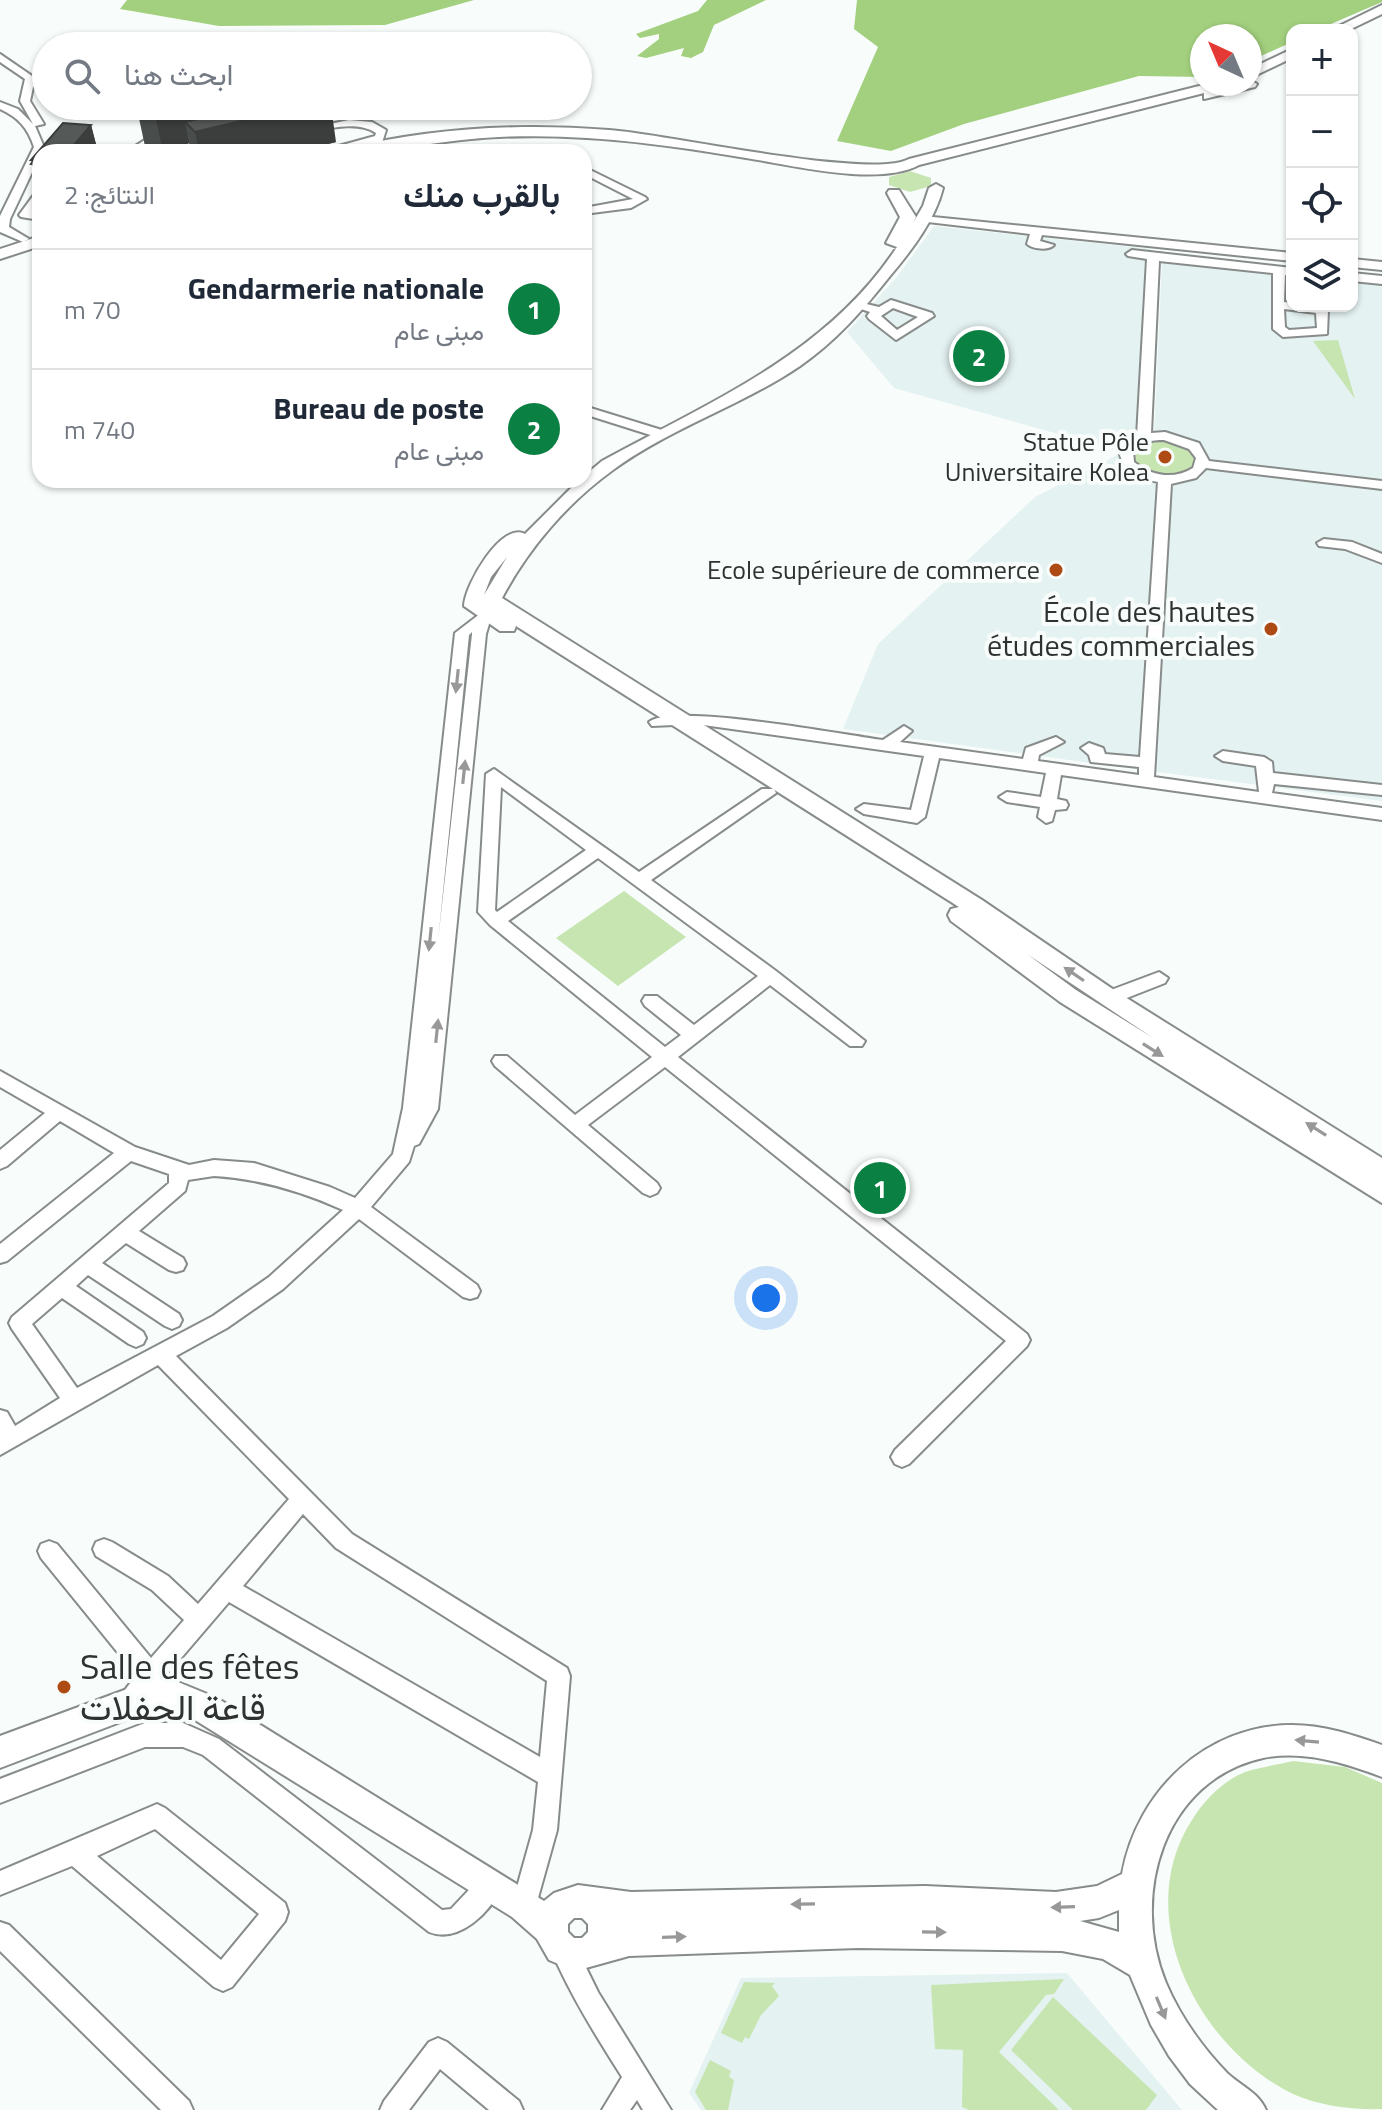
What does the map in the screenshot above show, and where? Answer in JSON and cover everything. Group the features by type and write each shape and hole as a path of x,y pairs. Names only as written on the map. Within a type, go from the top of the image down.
{"main road":[{"path":"1351,24 1382,9"},
{"path":"1358,31 1382,19"},
{"path":"1262,68 1286,56"},
{"path":"1262,78 1286,67"},
{"path":"592,478 654,432 766,367 833,319 884,258 905,226 907,215 894,193 881,182 884,175 914,162 1190,93"},
{"path":"894,193 923,195 970,158 991,151 1204,96"},
{"path":"387,144 469,135 564,132 649,138 831,167 929,172 945,180"},
{"path":"398,144 483,138 600,139 740,159 876,184"},
{"path":"592,464 793,363 844,322 923,219 945,180"},
{"path":"0,246 32,236"},
{"path":"0,254 32,244"},
{"path":"564,488 488,568 473,599 474,606 491,609 974,906 1109,998 1382,1171"},
{"path":"491,609 498,585 526,545 581,488"},
{"path":"668,720 768,793 964,918 1068,996 1382,1193"},
{"path":"0,1752 146,1690 173,1695 206,1709 490,1886 574,1928 629,1939 858,1931 1062,1934 1105,1943 1132,1955 1143,1964"},
{"path":"1248,2110 1214,2084 1169,2027 1143,1964 1136,1923 1136,1884 1142,1853 1153,1825 1168,1800 1187,1779 1210,1762 1250,1746 1294,1740 1340,1746 1382,1761"},
{"path":"574,1928 631,1908 925,1902 1056,1908 1099,1902 1136,1884"}],"street":[{"path":"0,57 30,78 25,101 32,112"},
{"path":"0,105 23,117 38,144"},
{"path":"37,120 44,132 41,144"},
{"path":"145,144 189,120"},
{"path":"301,130 333,120 373,125 369,144"},
{"path":"371,144 389,120"},
{"path":"199,144 226,129"},
{"path":"23,239 3,229 4,219 32,166"},
{"path":"592,174 641,199 631,205 592,210"},
{"path":"923,219 1286,256"},
{"path":"1037,231 1033,244 1048,245"},
{"path":"1132,254 1286,271 1278,305"},
{"path":"1144,437 1153,257"},
{"path":"1358,264 1382,266"},
{"path":"1358,278 1382,280"},
{"path":"891,304 908,310 928,316 896,336 873,316 891,304"},
{"path":"858,306 881,311"},
{"path":"886,326 908,310"},
{"path":"592,413 654,432"},
{"path":"1165,436 1186,442 1200,452 1202,464 1193,474 1165,479 1134,469 1125,457 1129,445 1144,437 1165,436"},
{"path":"1202,464 1382,485"},
{"path":"1146,782 1165,479"},
{"path":"1324,543 1347,545 1382,559"},
{"path":"0,1419 6,1443 74,1400 220,1322 276,1283 358,1208 402,1157 420,1108 479,634 491,609"},
{"path":"668,720 1382,814"},
{"path":"884,747 904,731"},
{"path":"1029,767 1032,752 1056,742"},
{"path":"1089,748 1097,752 1097,758 1147,763"},
{"path":"864,809 917,817 932,754"},
{"path":"1223,756 1264,762 1266,798"},
{"path":"1007,797 1051,808 1054,770"},
{"path":"856,1041 494,774 486,912 1020,1340 902,1457"},
{"path":"1265,778 1382,790"},
{"path":"639,880 733,823 768,793"},
{"path":"496,921 598,850"},
{"path":"575,1125 770,976"},
{"path":"1109,998 1159,978"},
{"path":"651,1001 694,1035"},
{"path":"501,1061 650,1188"},
{"path":"0,1078 128,1152 189,1173 214,1168 254,1171 323,1192 358,1208 470,1291"},
{"path":"0,1161 57,1113"},
{"path":"0,1255 128,1152"},
{"path":"74,1400 19,1323 178,1186 179,1170"},
{"path":"124,1232 176,1264"},
{"path":"86,1263 172,1320"},
{"path":"60,1286 136,1338"},
{"path":"160,1353 302,1500 358,1551 559,1676 545,1830 524,1905"},
{"path":"49,1551 146,1690 199,1619 302,1500"},
{"path":"104,1549 160,1583 199,1619"},
{"path":"226,1588 550,1776"},
{"path":"0,1791 145,1735 183,1735 211,1747 438,1923 457,1921 490,1886"},
{"path":"0,1883 157,1816 276,1912 223,1978 75,1853"},
{"path":"574,1928 589,2001 658,2110"},
{"path":"0,1934 180,2110"},
{"path":"393,2110 438,2051 510,2110"},
{"path":"615,2110 637,2077"}],"shaded area":[{"path":"934,226 1151,249 1137,433 1119,451 894,388 847,332 896,278"},
{"path":"1162,263 1286,274 1286,312 1358,312 1358,282 1382,284 1382,481 1209,462 1206,453 1197,445 1154,434"},
{"name":"Ecole supérieure de commerce","path":"1119,454 1130,472 1160,483 1142,770 843,729 878,644 1035,497"},
{"name":"École des hautes études commerciales","path":"1209,467 1382,488 1382,801 1150,771 1170,484 1201,478"},
{"path":"1067,1973 1182,2110 701,2110 689,2093 741,1978"}],"green space":[{"path":"127,0 474,0 385,25 219,26 120,9"},
{"path":"707,0 766,0 714,25 703,52 691,58 681,56 684,48 646,58 637,56 659,39 659,34 640,38 636,34 698,11"},
{"path":"857,0 1382,0 1331,24 1286,24 1286,45 1262,56 1262,24 1190,24 1190,77 1139,76 964,124 891,151 837,141 878,47 854,29"},
{"path":"910,171 931,178 931,186 910,192 889,185 889,177"},
{"path":"1338,340 1355,399 1313,341"},
{"path":"1149,440 1169,441 1186,448 1196,456 1195,466 1168,476 1149,472 1135,460 1132,451"},
{"path":"624,891 686,937 618,986 556,938"},
{"path":"1293,1761 1345,1767 1382,1783 1382,2109 1348,2108 1314,2102 1293,2094 1259,2073 1228,2045 1203,2012 1184,1975 1172,1936 1168,1896 1175,1857 1192,1820 1208,1798 1229,1780 1251,1770"},
{"path":"1064,1979 1054,1994 1046,1995 999,2052 1059,2110 969,2110 962,2107 963,2050 935,2049 931,1985"},
{"path":"744,1982 775,1983 772,1986 779,1996 761,2015 749,2039 745,2037 742,2043 721,2033"},
{"path":"1053,1997 1157,2095 1146,2110 1073,2110 1011,2050"},
{"path":"710,2060 731,2071 729,2077 734,2080 728,2110 706,2110 695,2092"}],"building":[{"path":"193,120 244,120 195,132 185,122"},
{"path":"63,123 91,125 75,144 45,144"}],"place":[{"name":"Bureau de poste","path":"979,356"},
{"name":"Statue Pôle Universitaire Kolea","path":"1165,457"},
{"name":"Ecole supérieure de commerce","path":"1056,570"},
{"name":"École des hautes études commerciales","path":"1271,629"},
{"name":"Gendarmerie nationale","path":"880,1188"},
{"name":"Salle des fêtes قاعة الحفلات","path":"64,1687"}]}
